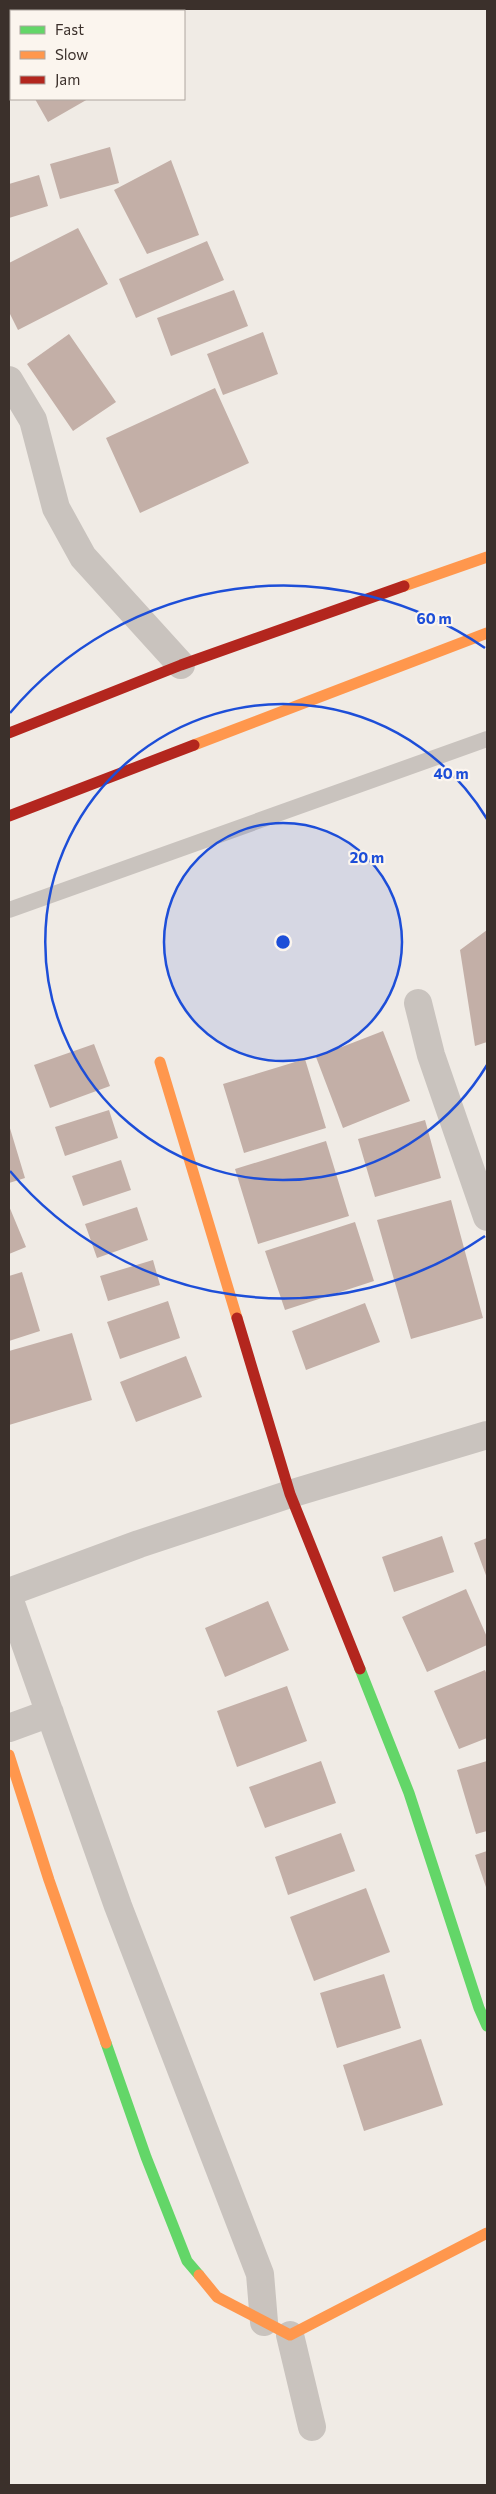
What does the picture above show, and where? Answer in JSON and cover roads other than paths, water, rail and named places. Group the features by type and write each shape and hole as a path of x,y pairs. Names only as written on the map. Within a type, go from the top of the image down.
{"main road":[{"path":"9,733 181,665 487,557"},
{"path":"9,816 487,633"},
{"path":"160,1062 290,1494 409,1793 476,1999 487,2026"},
{"path":"9,1755 49,1880 146,2157 186,2261 217,2298 290,2335 487,2233"}],"street":[{"path":"9,380 34,420 56,508 83,557 181,665"},
{"path":"418,1003 431,1055 487,1217"},
{"path":"9,1592 139,1544 290,1494 487,1435"},
{"path":"9,1598 118,1906 260,2274 264,2322"},
{"path":"9,1728 50,1713"},
{"path":"290,2335 312,2427"}],"lane":[{"path":"9,910 487,739"}]}
